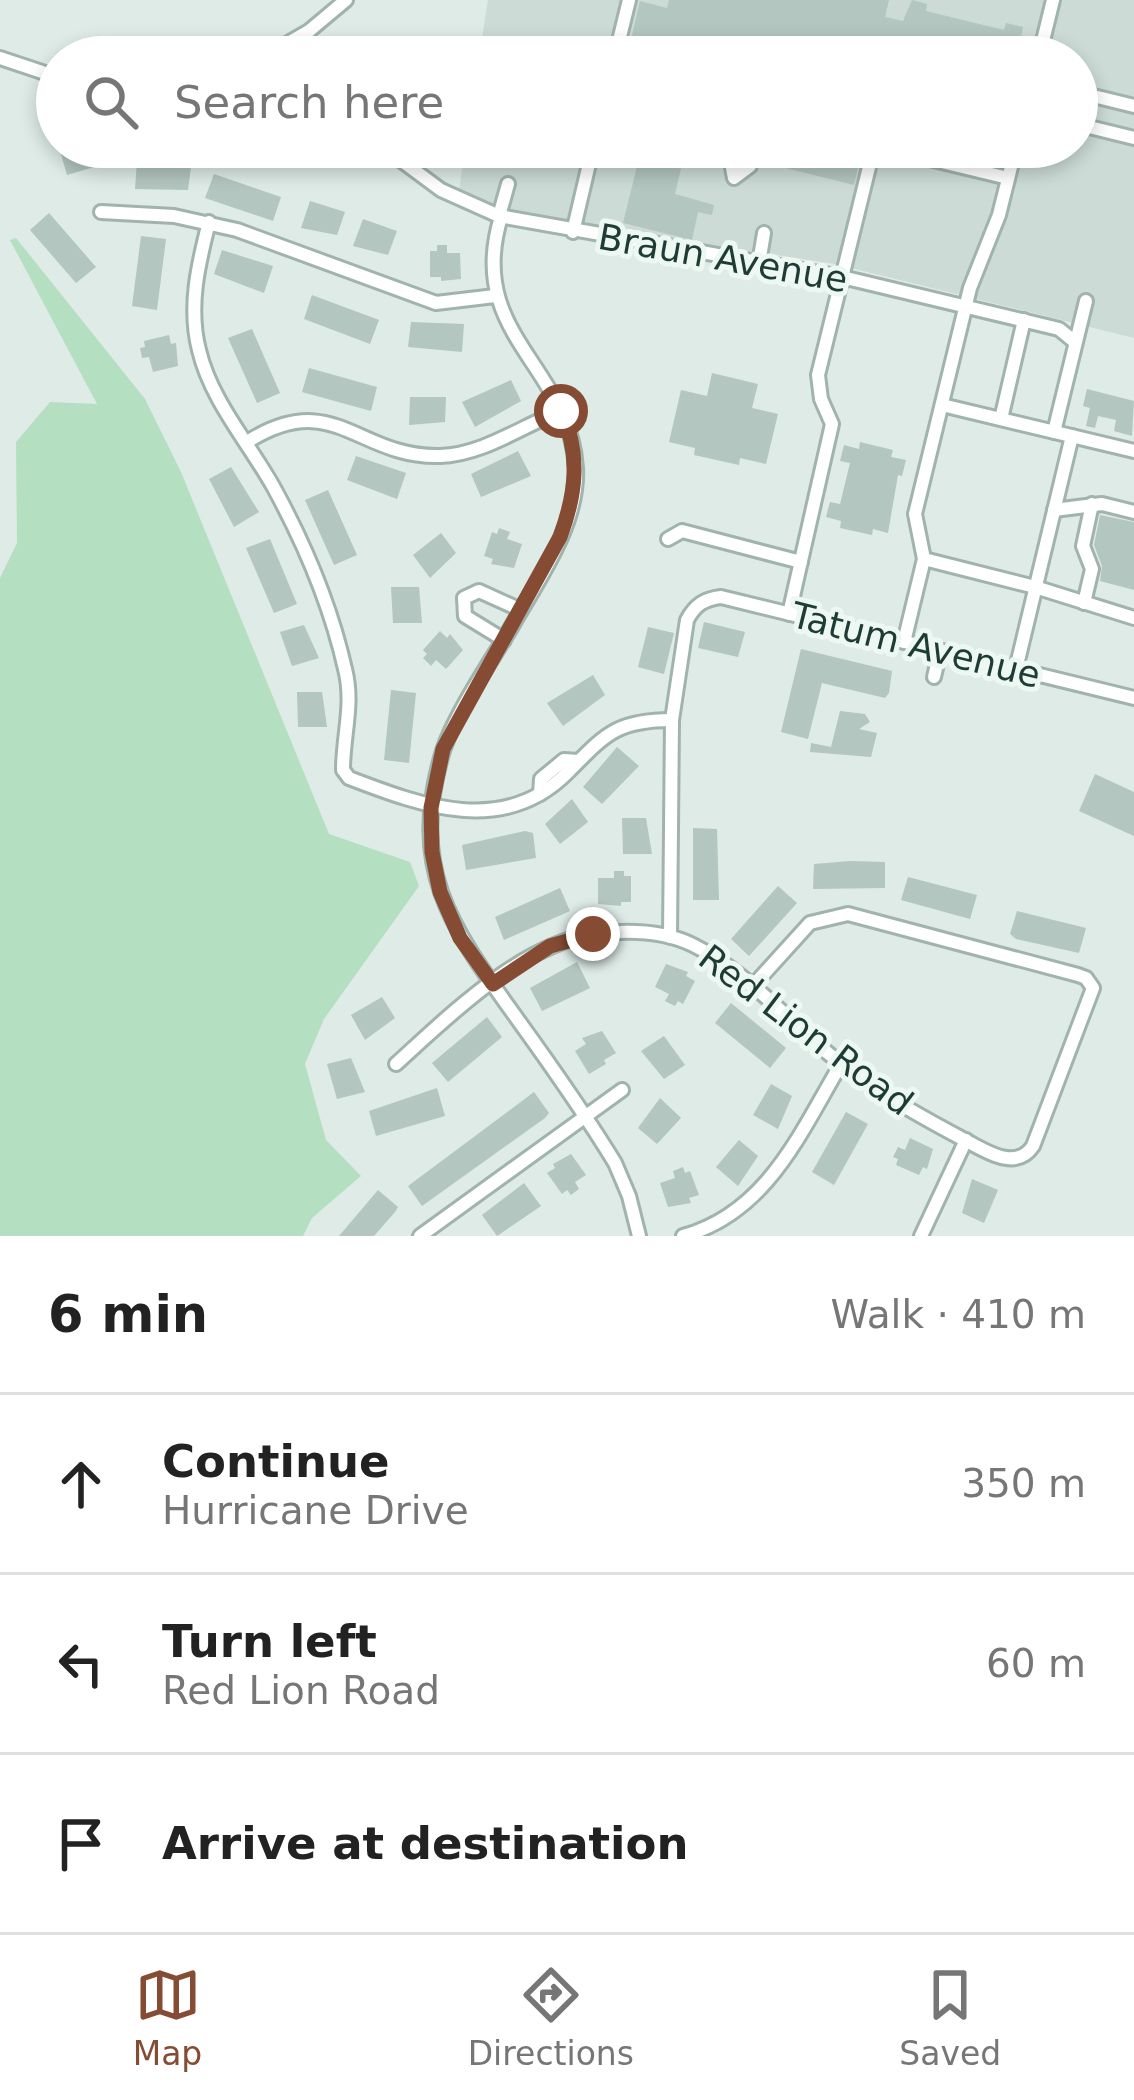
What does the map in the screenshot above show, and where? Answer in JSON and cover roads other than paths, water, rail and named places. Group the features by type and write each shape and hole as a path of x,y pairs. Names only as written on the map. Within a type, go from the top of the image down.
{"street":[{"path":"308,36 346,0"},
{"path":"620,36 629,0"},
{"path":"1044,36 1053,0"},
{"path":"0,58 36,70"},
{"path":"1098,97 1134,106"},
{"path":"1098,129 1134,138"},
{"name":"Braun Avenue","path":"411,168 441,190 500,216 842,277 1059,328 1076,342"},
{"path":"573,232 588,168"},
{"path":"789,614 832,424 821,399 818,375 869,168"},
{"path":"967,168 1008,178"},
{"path":"904,642 924,559 915,514 966,306 1011,168"},
{"path":"508,184 491,260 495,296 561,411 576,465 575,494 560,537 443,749 431,808 432,852 440,892 460,938 616,1163 639,1236"},
{"path":"100,212 175,216 208,223 417,299 453,303 495,296"},
{"path":"208,223 194,301 198,349 215,392 293,525 345,664 350,705 343,770 349,778 431,808 499,810 540,794 598,740 626,724 672,720 670,937"},
{"path":"759,263 764,233"},
{"path":"1054,432 1085,301"},
{"path":"1000,419 1024,320"},
{"path":"942,405 1134,452"},
{"path":"247,442 274,425 302,419 321,421 406,452 453,455 561,411"},
{"path":"1016,669 1072,436"},
{"path":"1054,510 1092,504 1134,512"},
{"path":"1084,603 1092,569 1083,546 1092,504"},
{"path":"668,538 682,531 801,562"},
{"path":"924,559 1134,618"},
{"path":"504,640 465,616 464,598 479,591 521,610"},
{"name":"Tatum Avenue","path":"672,720 687,620 699,604 722,598 1134,698"},
{"path":"934,677 940,650"},
{"name":"Red Lion Road","path":"395,1064 449,1016 527,959 573,938 620,932 670,937 715,958 842,1064 894,1102 1004,1158 1027,1155 1093,995 1092,983 1086,978 848,914 810,922 752,988"},
{"path":"683,1236 717,1224 755,1198 784,1161 842,1064"},
{"path":"420,1236 622,1090"},
{"path":"921,1236 966,1140"}]}
